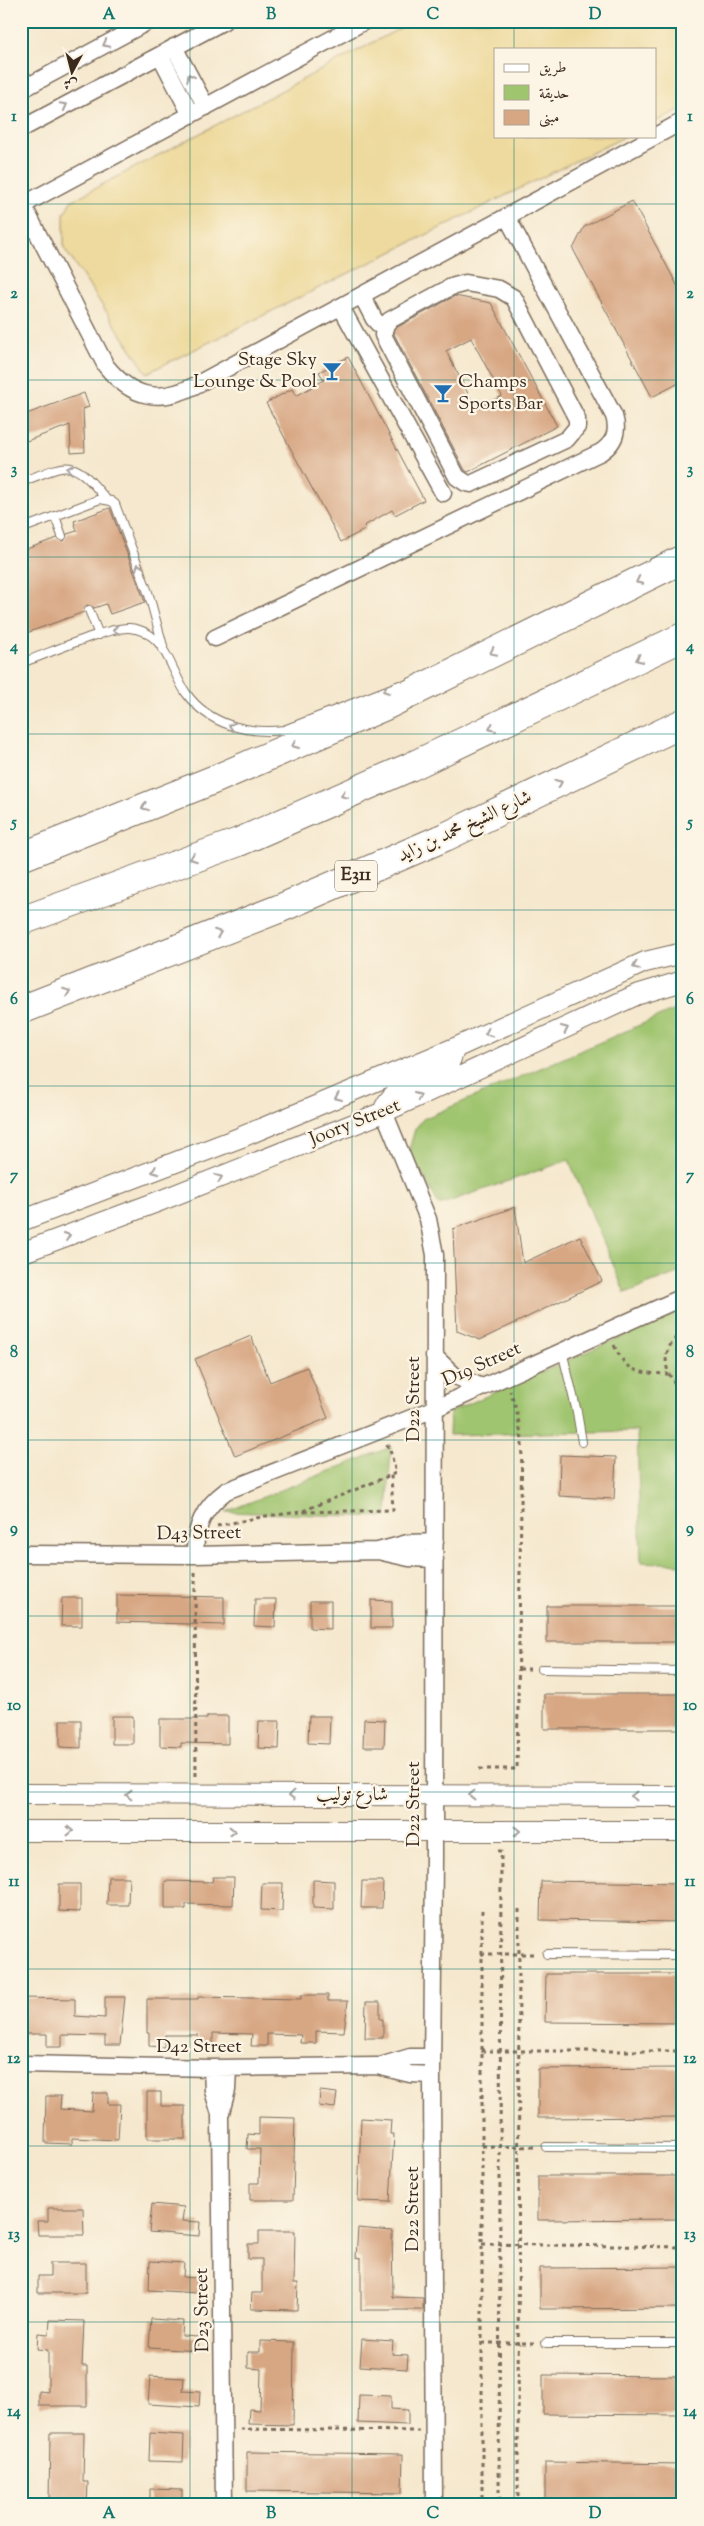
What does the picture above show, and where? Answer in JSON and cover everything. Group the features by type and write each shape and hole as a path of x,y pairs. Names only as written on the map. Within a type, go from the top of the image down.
{"highway":[{"path":"21,857 218,778 365,715 683,559"},
{"path":"21,921 248,838 410,767 683,637"},
{"name":"شارع الشيخ محمد بن زايد","path":"21,1010 281,908 445,837 670,734 683,723"}],"street":[{"path":"26,87 149,21"},
{"path":"21,129 224,21"},
{"path":"365,21 22,206 106,366 116,379 130,389 146,395 179,394 652,138"},
{"path":"167,51 206,107"},
{"path":"167,51 191,115"},
{"path":"656,136 683,121"},
{"path":"215,638 601,452 613,441 616,424 614,416 507,217"},
{"path":"362,296 374,320 383,329 385,341 461,481 466,483 476,482 573,434 577,427 575,412 517,303 504,291 474,283 458,284 390,320 383,329"},
{"path":"340,307 442,494"},
{"name":"Joory Street","path":"21,1221 239,1138 455,1048 646,962 683,953"},
{"name":"Joory Street","path":"21,1253 157,1202 384,1112 636,996 683,981"},
{"path":"384,1112 396,1092 446,1067 454,1055 455,1048"},
{"name":"D22 Street","path":"384,1112 432,1231 435,1255 432,2057 434,2505"},
{"name":"D19 Street","path":"195,1554 197,1530 207,1507 226,1491 434,1409 683,1297"},
{"path":"434,1356 455,1376 482,1387"},
{"name":"D43 Street","path":"378,1551 408,1543 435,1542"},
{"name":"D43 Street","path":"21,1554 378,1551 409,1558 435,1559"},
{"name":"شارع توليب","path":"21,1794 683,1796"},
{"name":"شارع توليب","path":"21,1831 683,1831"},
{"name":"D42 Street","path":"377,2066 410,2057 432,2057"},
{"name":"D42 Street","path":"21,2064 220,2068 377,2066 410,2074 432,2075"},
{"name":"D23 Street","path":"220,2068 227,2090 220,2116 224,2505"}],"lane":[{"path":"21,68 26,87"},
{"path":"21,482 57,469 74,468 89,478 106,499 119,509 149,594 163,648 186,693 198,707 230,726 266,732 284,730 391,688 450,673"},
{"path":"21,529 106,499"},
{"path":"55,516 62,536"},
{"path":"89,610 98,635"},
{"path":"21,664 114,629 131,628 148,634 163,648"},
{"path":"562,1351 574,1397 582,1442"},
{"path":"542,1669 683,1671"},
{"path":"548,1954 683,1955"},
{"path":"546,2147 683,2148"},
{"path":"546,2343 683,2343"}],"path":[{"path":"607,1331 621,1360 630,1368 644,1373 668,1374"},
{"path":"682,1333 667,1352 666,1367 668,1374 675,1384 683,1390"},
{"path":"682,1333 683,1338"},
{"path":"683,1353 681,1362 683,1369"},
{"path":"675,1384 683,1376"},
{"path":"479,1769 517,1769 522,1440 516,1408 504,1378"},
{"path":"301,1512 396,1473 389,1446 383,1448 377,1432"},
{"path":"197,1530 266,1516 301,1512 393,1510 391,1475"},
{"path":"195,1554 196,1796"},
{"path":"493,1851 501,1851 499,2505"},
{"path":"518,2505 519,1909"},
{"path":"482,1910 482,2505"},
{"path":"481,1954 548,1954"},
{"path":"481,2052 683,2051"},
{"path":"482,2146 546,2147"},
{"path":"482,2244 683,2247"},
{"path":"482,2342 546,2343"},
{"path":"224,2428 434,2431"}],"green space":[{"path":"679,1008 683,1008 683,1271 625,1293 569,1160 439,1205 409,1150 415,1129 423,1119"},
{"path":"683,1310 683,1564 641,1562 637,1431 449,1435 450,1412"},
{"path":"391,1447 387,1517 225,1512"}],"sand":[{"path":"414,21 683,21 683,108 656,122 656,48 494,48 494,138 622,138 147,373 64,248 64,214 71,201"}],"building":[{"path":"632,201 683,296 683,381 652,397 573,249 584,227"},
{"path":"455,296 491,303 557,426 468,472 465,470 394,334 396,328","holes":["471,338 502,396 476,409 446,351"]},
{"path":"348,357 424,500 395,515 392,510 364,526 366,529 341,542 266,403 292,389 296,396 324,380 319,372"},
{"path":"84,393 89,407 83,409 85,452 71,453 70,425 21,443 21,416"},
{"path":"110,508 145,602 110,614 106,604 94,608 87,605 84,612 21,635 21,551 57,538 64,541 67,534 77,531 74,521"},
{"path":"515,1207 523,1263 580,1236 602,1281 480,1340 457,1331 453,1229"},
{"path":"251,1336 270,1382 307,1367 328,1418 235,1456 195,1359"},
{"path":"560,1455 616,1457 614,1499 559,1496"},
{"path":"117,1595 224,1597 224,1625 117,1622"},
{"path":"62,1598 82,1598 82,1626 61,1626"},
{"path":"255,1599 276,1599 275,1627 254,1626"},
{"path":"371,1600 392,1601 392,1628 371,1628"},
{"path":"310,1601 331,1601 331,1629 310,1628"},
{"path":"547,1606 683,1606 683,1642 547,1642"},
{"path":"544,1694 683,1694 683,1729 544,1729"},
{"path":"112,1716 133,1716 133,1744 112,1744"},
{"path":"207,1716 228,1716 228,1744 181,1743 181,1747 160,1746 160,1719 207,1719"},
{"path":"309,1716 330,1716 329,1744 308,1743"},
{"path":"364,1719 385,1720 384,1747 363,1747"},
{"path":"60,1720 81,1720 81,1748 60,1747"},
{"path":"259,1721 280,1721 279,1749 258,1748"},
{"path":"108,1877 129,1877 128,1905 107,1905"},
{"path":"213,1877 234,1877 233,1905 186,1904 186,1909 165,1909 165,1881 212,1882"},
{"path":"313,1880 334,1881 334,1909 313,1908"},
{"path":"362,1881 383,1881 382,1908 361,1908"},
{"path":"541,1881 683,1883 683,1922 540,1920"},
{"path":"262,1883 283,1883 282,1911 261,1910"},
{"path":"59,1884 80,1884 80,1912 59,1911"},
{"path":"546,1974 680,1974 680,2023 545,2022"},
{"path":"301,1995 328,1995 328,2001 348,2001 344,2032 316,2031 316,2043 300,2043 301,2035 267,2034 267,2046 251,2046 252,2034 213,2033 213,2045 198,2045 198,2035 165,2035 164,2047 149,2046 147,1999 198,1999 198,1997 301,1999"},
{"path":"105,1997 125,1997 120,2045 105,2045 105,2036 62,2035 62,2047 47,2047 47,2034 21,2034 21,1998 75,1999 75,2016 105,2018"},
{"path":"366,2002 380,2002 380,2019 383,2019 383,2038 365,2038"},
{"path":"683,2068 683,2117 538,2118 538,2069"},
{"path":"320,2091 337,2093 335,2108 319,2106"},
{"path":"147,2092 161,2092 161,2106 185,2106 185,2139 147,2139"},
{"path":"93,2093 108,2093 108,2104 120,2104 118,2140 72,2138 72,2144 45,2143 46,2096 61,2096 60,2109 92,2111"},
{"path":"259,2117 295,2118 293,2200 250,2200 250,2183 259,2183 260,2149 247,2149 248,2134 259,2135"},
{"path":"361,2118 391,2120 390,2134 394,2134 390,2202 358,2201"},
{"path":"538,2176 683,2176 683,2219 538,2220"},
{"path":"152,2204 184,2207 182,2221 200,2222 199,2236 149,2232"},
{"path":"48,2208 83,2208 84,2235 38,2235 37,2221 48,2221"},
{"path":"358,2228 392,2231 393,2297 423,2298 423,2310 361,2310 361,2258 356,2257"},
{"path":"259,2231 295,2231 294,2283 298,2283 297,2310 251,2309 252,2293 262,2293 262,2259 248,2259 248,2244 259,2244"},
{"path":"150,2261 184,2263 183,2277 199,2278 198,2293 149,2290"},
{"path":"50,2263 86,2263 86,2293 38,2293 38,2276 50,2276"},
{"path":"683,2267 683,2308 540,2309 540,2268"},
{"path":"151,2319 183,2321 182,2336 199,2337 198,2351 149,2348"},
{"path":"50,2320 84,2321 82,2366 87,2366 87,2406 39,2406 39,2391 48,2392 48,2350 37,2349 38,2333 49,2334"},
{"path":"362,2339 393,2341 392,2354 408,2355 407,2369 360,2366"},
{"path":"260,2341 294,2342 293,2425 248,2424 249,2409 260,2410 261,2369 248,2368 248,2352 260,2352"},
{"path":"543,2375 683,2376 683,2415 543,2414"},
{"path":"150,2376 184,2378 183,2391 200,2392 199,2407 148,2404"},
{"path":"359,2395 391,2396 391,2409 408,2410 408,2425 358,2423"},
{"path":"50,2433 84,2433 83,2482 88,2482 87,2505 49,2505"},
{"path":"150,2433 184,2435 183,2462 149,2461"},
{"path":"247,2452 403,2454 402,2493 247,2491"},
{"path":"545,2462 682,2464 682,2505 545,2504"},
{"path":"150,2489 182,2490 182,2505 150,2505"}],"place":[{"name":"Stage Sky Lounge & Pool","path":"332,371"},
{"name":"Champs Sports Bar","path":"443,393"}]}
